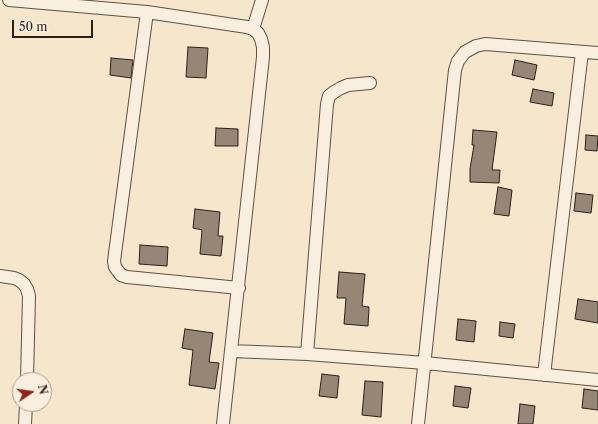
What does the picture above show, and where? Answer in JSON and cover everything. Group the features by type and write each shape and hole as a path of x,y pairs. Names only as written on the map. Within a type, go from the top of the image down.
{"street":[{"path":"9,0 147,12 253,29 258,33 263,47 263,57 223,424"},
{"path":"253,29 262,0"},
{"path":"147,12 114,261 115,266 121,275 127,277 239,288"},
{"path":"418,424 454,70 458,61 465,52 476,46 485,44 598,53"},
{"path":"544,375 582,52"},
{"path":"307,354 327,104 329,96 341,88 348,85 370,83"},
{"path":"0,276 19,280 24,284 29,296 27,372"},
{"path":"231,351 307,354 598,380"},
{"path":"26,412 26,424"}],"building":[{"path":"188,47 208,48 206,78 186,77"},
{"path":"111,58 133,60 131,78 110,75"},
{"path":"515,60 537,65 534,80 512,75"},
{"path":"533,89 554,93 552,106 530,102"},
{"path":"216,128 238,129 238,146 215,146"},
{"path":"473,130 497,132 492,170 500,170 499,183 470,182 470,169 474,145 472,145"},
{"path":"586,135 598,136 597,151 585,150"},
{"path":"498,187 512,190 509,216 494,214"},
{"path":"576,193 593,195 591,213 574,211"},
{"path":"195,209 220,212 218,236 223,236 221,256 200,254 202,230 193,228"},
{"path":"140,245 168,247 167,266 139,264"},
{"path":"339,272 365,274 362,306 369,307 368,326 344,324 346,298 337,298"},
{"path":"578,299 598,302 598,323 575,319"},
{"path":"458,319 476,321 474,342 456,340"},
{"path":"500,322 515,324 513,338 499,336"},
{"path":"185,329 213,333 209,362 219,363 215,389 189,385 193,350 182,348"},
{"path":"322,374 339,376 337,398 319,396"},
{"path":"365,381 383,382 381,417 362,415"},
{"path":"455,386 471,388 468,408 453,406"},
{"path":"584,389 598,391 598,410 582,408"},
{"path":"520,404 535,406 533,424 518,424"}]}
